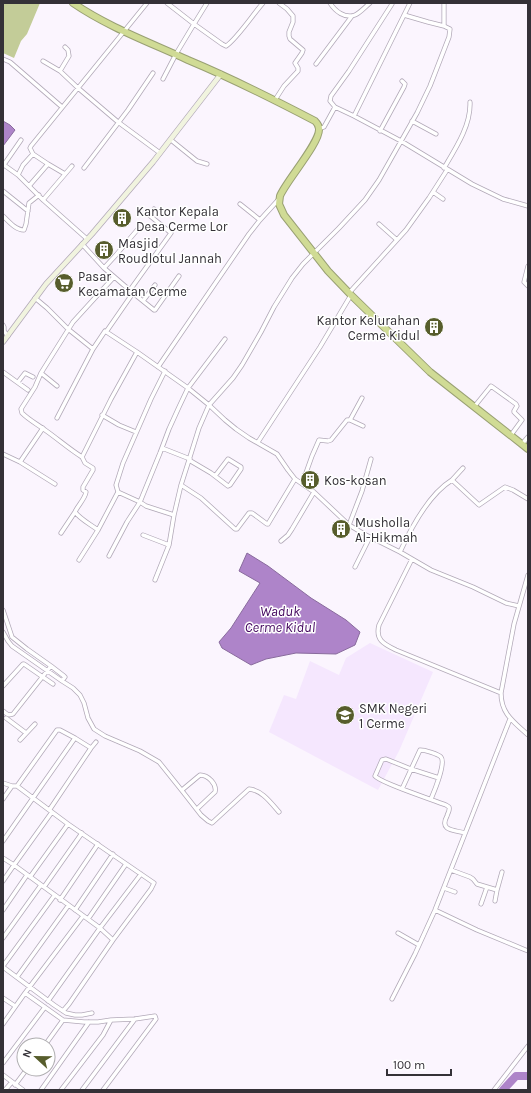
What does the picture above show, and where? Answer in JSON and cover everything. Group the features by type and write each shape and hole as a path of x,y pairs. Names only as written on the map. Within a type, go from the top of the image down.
{"highway":[{"path":"73,3 81,9 124,32 221,74 314,120 319,129 314,144 281,192 279,199 280,209 328,271 430,372 525,446"}],"main road":[{"path":"3,342 46,284 160,154 221,74"}],"street":[{"path":"81,9 85,3"},
{"path":"65,174 33,154 30,148 147,3"},
{"path":"167,3 226,46 232,42 263,3"},
{"path":"163,79 176,54 207,3"},
{"path":"275,100 284,86 298,71 295,63 303,50 290,39 289,32 293,22 293,16 279,3"},
{"path":"330,3 339,13 352,16"},
{"path":"316,64 352,16 356,15 370,3"},
{"path":"354,116 410,3"},
{"path":"444,3 444,26"},
{"path":"392,4 331,96 330,102 335,107 401,141 467,182 503,198 528,206"},
{"path":"155,580 169,545 180,485 199,428 209,405 234,378 274,307 288,284 303,264 365,200 379,180 430,86 449,37 450,29 404,15"},
{"path":"60,71 69,56 68,50 65,47"},
{"path":"3,59 10,62 62,107"},
{"path":"43,61 60,71 118,122 160,154"},
{"path":"84,168 153,73"},
{"path":"380,131 404,87 405,84 402,81"},
{"path":"258,442 320,347 350,294 418,215 433,192 466,126 469,117 470,102"},
{"path":"319,129 324,127 335,107"},
{"path":"412,121 436,134"},
{"path":"20,140 4,166 18,175 43,200 87,239"},
{"path":"171,140 197,161 206,164"},
{"path":"18,175 23,165 33,154"},
{"path":"29,186 48,164"},
{"path":"43,200 72,166"},
{"path":"3,191 28,211"},
{"path":"433,192 443,199"},
{"path":"3,216 18,228 23,230 26,224 28,205 38,195"},
{"path":"158,366 211,291 225,268 260,220 279,199"},
{"path":"240,204 260,220"},
{"path":"57,418 93,349 105,331 106,332 171,233 149,215 154,210"},
{"path":"379,224 397,240"},
{"path":"104,268 138,230"},
{"path":"82,244 104,268 154,310 178,276"},
{"path":"528,266 524,282 528,286"},
{"path":"61,533 86,495 83,487 93,468 84,463 82,457 25,416 21,409 68,329 114,277"},
{"path":"143,301 155,285"},
{"path":"35,298 68,329 93,349"},
{"path":"3,325 4,332 8,336"},
{"path":"106,332 158,366 188,388 225,420 249,438 277,454 295,479 314,492 349,525 431,570 473,587 506,603 519,606"},
{"path":"109,556 127,522 140,502 173,418 188,388 225,339"},
{"path":"82,457 102,415 137,352"},
{"path":"3,372 28,390"},
{"path":"79,560 98,530 118,492 116,485 123,463 151,399 165,372"},
{"path":"18,382 25,373 33,377"},
{"path":"41,373 57,386"},
{"path":"474,407 491,386 516,404 517,406 514,412 522,420 511,435"},
{"path":"302,484 319,440 331,440 346,421 350,420 362,398"},
{"path":"102,415 119,425 136,432"},
{"path":"350,420 363,426"},
{"path":"20,462 43,428"},
{"path":"525,446 528,437"},
{"path":"162,448 189,460 228,486 230,486 241,471 241,467 228,459 215,476"},
{"path":"3,454 20,462 55,484"},
{"path":"349,525 362,491 371,459"},
{"path":"400,552 412,528 429,502 463,468"},
{"path":"180,485 198,495 235,529 238,529 249,512 268,524 295,479"},
{"path":"452,480 479,505 505,487 528,499"},
{"path":"118,492 150,507 174,515"},
{"path":"281,541 288,535 314,492"},
{"path":"75,512 98,530"},
{"path":"143,535 169,545"},
{"path":"355,567 370,537"},
{"path":"412,559 379,625 378,634 381,641 385,645 396,650 501,693"},
{"path":"528,575 514,624 501,693 502,703 506,713 510,719 528,735"},
{"path":"3,610 12,637 64,676 65,678 62,681"},
{"path":"3,632 12,646 73,688 83,700 88,718 94,729 105,736 150,756 158,762 208,821 212,823 249,789 262,794 279,812"},
{"path":"4,683 23,664 53,684"},
{"path":"6,718 13,714 42,676 52,666"},
{"path":"3,711 6,718 26,733"},
{"path":"392,999 435,910 510,719"},
{"path":"20,740 35,724"},
{"path":"3,799 57,730 60,730 91,748"},
{"path":"3,841 75,738"},
{"path":"3,881 96,742"},
{"path":"402,788 420,750 439,756 442,760 439,778 431,800"},
{"path":"439,778 411,769 386,758 382,760 375,776 431,800 446,804 450,810 444,821 444,825 446,828 465,834"},
{"path":"182,790 200,775 204,775 215,785 215,792 197,808"},
{"path":"3,783 14,786 33,798 154,883 63,1011"},
{"path":"3,910 68,824"},
{"path":"3,938 82,833"},
{"path":"60,900 98,844"},
{"path":"75,910 113,854"},
{"path":"3,858 88,919 114,940"},
{"path":"88,919 126,864"},
{"path":"451,870 470,877 478,884 497,890"},
{"path":"495,901 502,872"},
{"path":"48,1001 141,874"},
{"path":"481,904 487,887"},
{"path":"444,888 455,892"},
{"path":"54,896 3,966 63,1011 75,1015 92,1013"},
{"path":"17,977 68,906"},
{"path":"435,910 477,930 528,951"},
{"path":"3,1024 83,916"},
{"path":"398,933 419,945"},
{"path":"25,993 63,1020 89,1022 155,1016 156,1019 103,1090"},
{"path":"3,998 15,1006"},
{"path":"3,1063 45,1006"},
{"path":"82,1090 135,1019"},
{"path":"51,1037 63,1020"},
{"path":"61,1090 103,1035 111,1020"},
{"path":"42,1090 89,1022"},
{"path":"494,1090 528,1046"},
{"path":"3,1075 23,1090"},
{"path":"15,1085 21,1077"},
{"path":"5,1090 12,1082"}],"shaded area":[{"name":"SMK Negeri 1 Cerme","path":"370,643 433,672 399,751 378,790 269,732 284,695 296,699 310,661 339,675 346,658"}],"green space":[{"path":"3,3 40,3 27,34 21,41 14,58 3,53"}],"water":[{"path":"3,121 15,130 3,146"},
{"name":"Waduk Cerme Kidul","path":"247,553 268,566 311,598 346,620 360,632 355,645 336,654 296,653 266,659 251,665 222,648 219,642 231,628 260,583 239,571"}],"waterway":[{"path":"503,1090 516,1076 528,1076"}],"place":[{"name":"Kantor Kepala Desa Cerme Lor","path":"122,218"},
{"name":"Masjid Roudlotul Jannah","path":"104,250"},
{"name":"Pasar Kecamatan Cerme","path":"64,283"},
{"name":"Kantor Kelurahan Cerme Kidul","path":"434,327"},
{"name":"Kos-kosan","path":"310,480"},
{"name":"Musholla Al-Hikmah","path":"341,529"},
{"name":"SMK Negeri 1 Cerme","path":"345,715"}]}
